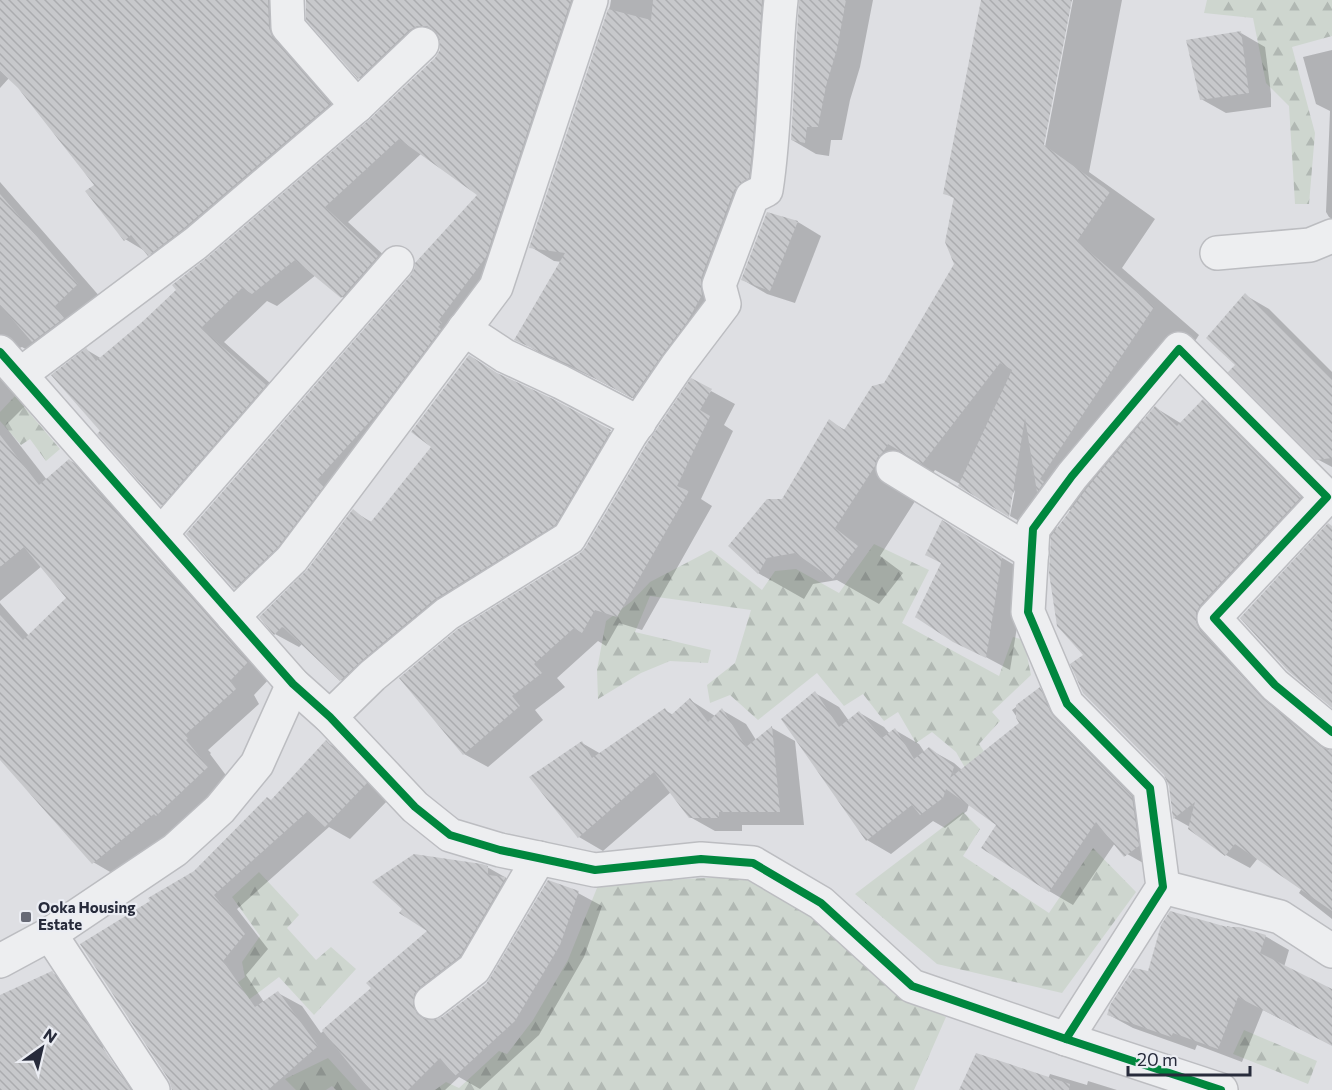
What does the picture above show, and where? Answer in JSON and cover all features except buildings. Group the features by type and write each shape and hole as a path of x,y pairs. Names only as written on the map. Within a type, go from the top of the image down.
{"street":[{"path":"287,0 288,27 357,106"},
{"path":"233,616 291,559 496,287 591,0"},
{"path":"330,717 372,676 447,614 569,538 676,366 724,303 719,285 752,197 766,190 771,161 777,35 781,0"},
{"path":"422,44 357,106 196,243 10,363 293,684 330,717 415,807 450,835 500,850 595,870 701,859 753,863 821,903 912,986 1066,1039 1144,1078 1221,1090"},
{"path":"1217,253 1310,245 1332,236"},
{"path":"161,534 396,263"},
{"path":"464,329 505,356 639,423"},
{"path":"1066,1039 1164,887 1149,788 1067,704 1028,612 1033,529 1072,476 1179,349 1327,497 1214,618 1275,685 1332,732"},
{"path":"893,468 1032,553"},
{"path":"0,961 50,934 175,850 220,809 257,764 293,684"},
{"path":"431,1002 474,969 539,858"},
{"path":"1164,887 1280,917 1332,951"},
{"path":"50,934 153,1090"}],"green space":[{"path":"1207,0 1332,0 1332,36 1292,47 1315,133 1309,204 1295,204 1289,106 1266,83 1253,18 1204,13"},
{"path":"15,396 60,449 46,461 30,439 21,445 0,421 0,412"},
{"path":"874,544 929,570 902,623 999,676 1013,637 1024,640 1031,675 992,712 1000,721 979,744 990,760 972,780 956,752 932,732 916,743 898,712 884,721 863,694 844,706 817,673 758,720 730,695 710,703 707,685 735,663 751,610 650,596 635,632 711,650 708,663 670,661 641,673 598,699 597,670 606,621 632,601 650,582 711,550 762,590 775,571 796,569 839,593"},
{"path":"963,812 980,829 963,856 1049,913 1093,848 1136,892 1062,993 937,964 855,894"},
{"path":"259,872 299,915 287,928 316,960 331,947 356,969 314,1015 279,977 230,1014 218,998 245,977 242,962 260,936 232,897"},
{"path":"749,876 817,916 906,999 946,1017 914,1090 435,1090 446,1082 459,1088 499,1051 507,1054 533,1020 568,960 599,883"},
{"path":"1244,1030 1317,1061 1308,1084 1233,1054"},
{"path":"328,1058 357,1090 336,1090 332,1086 326,1090 296,1090 285,1079"}],"cycle path":[{"path":"1066,1039 1163,887 1150,788 1067,704 1028,612 1033,529 1072,476 1179,349 1327,497 1214,618 1275,685 1332,732"},
{"path":"0,352 293,684 330,717 415,807 450,835 500,850 595,870 701,859 753,863 821,903 912,986 1221,1090"}],"place":[{"name":"Ooka Housing Estate","path":"26,917"}]}
